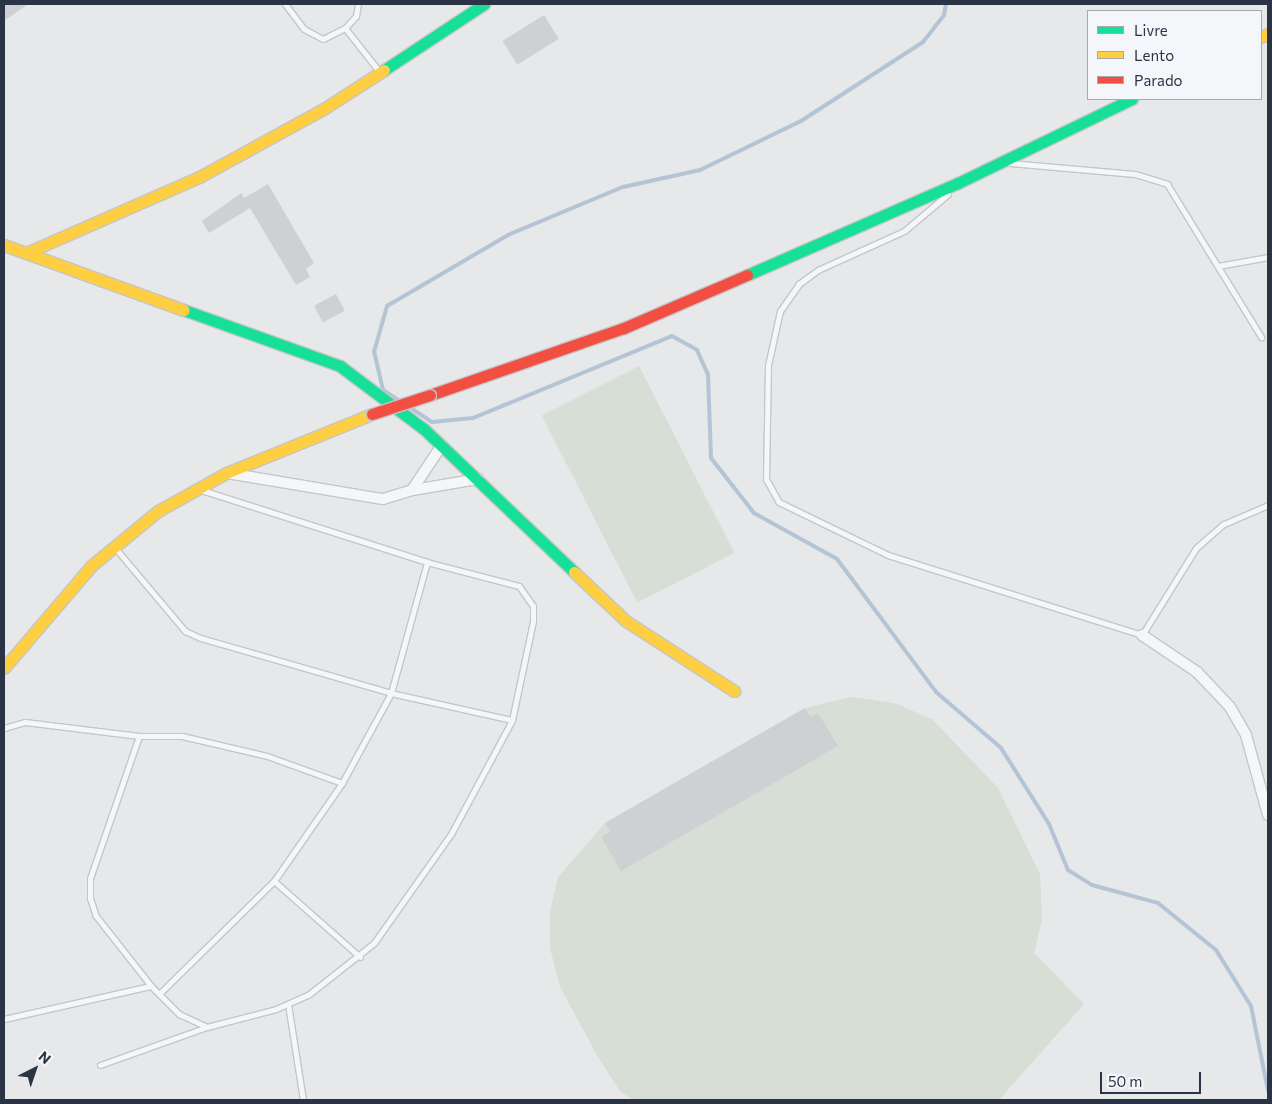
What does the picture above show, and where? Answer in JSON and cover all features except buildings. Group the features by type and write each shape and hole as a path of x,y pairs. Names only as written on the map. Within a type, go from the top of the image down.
{"street":[{"path":"26,253 201,176 325,108 484,4"},
{"path":"4,668 91,566 114,547 196,488 226,473 372,414 624,328 958,182 1130,100"},
{"path":"4,245 340,366 393,402 442,445 626,621 734,691"},
{"path":"412,490 442,445"},
{"path":"226,473 383,499 412,490 478,479"},
{"path":"1142,636 1196,672 1230,707 1246,735 1268,815"}],"lane":[{"path":"285,4 313,36 323,39 345,28 356,16 358,4"},
{"path":"345,28 380,73"},
{"path":"1000,162 1135,174 1167,184 1261,337"},
{"path":"958,182 904,231 805,280 780,311 768,365 770,491 778,502 888,555 1142,636 1196,548 1224,524 1268,505"},
{"path":"1218,266 1268,257"},
{"path":"100,1065 207,1027 288,1004 360,957 386,928 451,834 512,720 533,621 527,592 511,582 427,562 196,488"},
{"path":"114,547 185,631 220,645 392,693 512,720"},
{"path":"159,994 274,881 342,783 392,693 427,562"},
{"path":"4,728 25,722 139,736 215,741 342,783"},
{"path":"139,736 90,878 90,898 96,916 151,986 179,1014 207,1027"},
{"path":"274,881 360,957"},
{"path":"4,1019 151,986"},
{"path":"288,1004 303,1100"}],"shaded area":[{"path":"639,366 734,553 637,603 542,415"},
{"path":"851,697 894,703 932,719 998,788 1040,874 1042,920 1034,953 1084,1004 999,1100 633,1100 620,1091 598,1057 560,987 550,948 550,912 558,877 605,823 805,708"}],"waterway":[{"path":"398,400 383,390 374,352 387,306 508,235 623,187 700,170 801,121 923,42 944,15 946,4"},
{"path":"408,406 432,422 473,418 672,336 697,350 708,375 711,458 754,513 837,559 936,692 1001,748 1049,824 1068,870 1092,885 1158,903 1216,950 1251,1006 1268,1090"}],"traffic: fast":[{"path":"384,70 484,4"},
{"path":"747,275 958,183 1130,100"},
{"path":"184,310 340,366 424,429 574,572"}],"traffic: slow":[{"path":"1262,37 1268,34"},
{"path":"26,253 201,176 325,108 384,70"},
{"path":"4,245 184,310"},
{"path":"4,668 91,566 158,511 226,473 372,414"},
{"path":"574,572 626,621 734,691"}],"traffic: jam":[{"path":"430,395 624,328 747,275"},
{"path":"372,414 430,395"}]}
